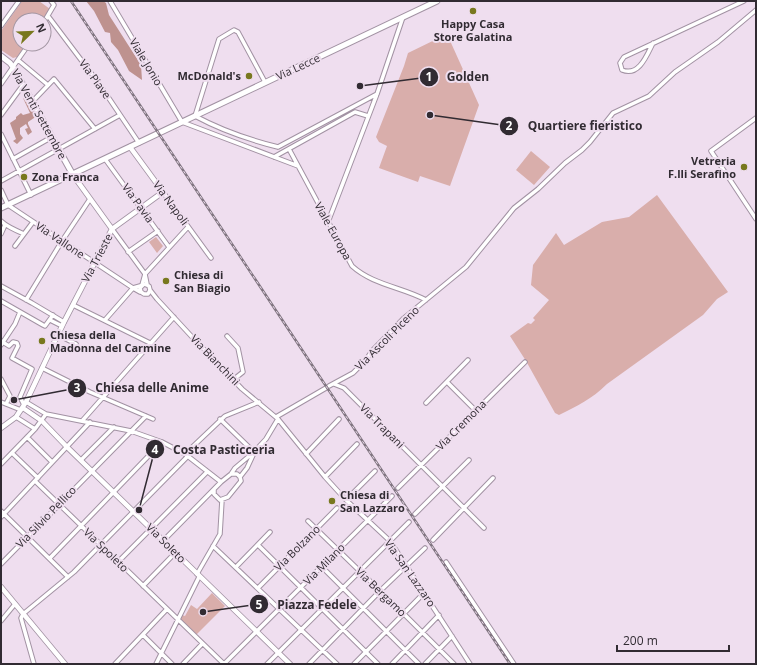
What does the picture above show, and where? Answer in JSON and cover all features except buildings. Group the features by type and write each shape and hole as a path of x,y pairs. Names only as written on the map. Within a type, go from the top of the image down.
{"main road":[{"name":"Via Lecce","path":"1,208 437,1"},
{"name":"Via Venti Settembre","path":"1,56 13,67 73,175"}],"street":[{"path":"1,26 19,1"},
{"path":"50,12 54,5 51,1"},
{"name":"Viale Jonio","path":"110,1 182,122"},
{"path":"653,43 640,66 632,71 627,72 622,70 620,63 624,57 653,43 744,1"},
{"name":"Via Ascoli Piceno","path":"277,418 346,377 361,365 372,351 404,318 466,266 514,208 590,142 613,113 649,96 675,72 718,42 756,10"},
{"path":"328,222 377,94 403,17"},
{"name":"Via Piave","path":"52,21 100,85 139,143"},
{"path":"265,82 238,32 234,30 231,31 219,39 195,116 206,122 248,138 278,147"},
{"path":"1,84 24,52"},
{"path":"18,60 48,85"},
{"path":"32,102 54,79 94,129"},
{"path":"1,115 23,85"},
{"path":"274,157 278,147 352,106 377,94"},
{"path":"352,106 355,112 368,116"},
{"path":"274,157 355,112"},
{"path":"1,181 120,115"},
{"path":"756,118 711,151 756,219"},
{"path":"182,122 298,166"},
{"path":"203,130 206,122"},
{"path":"1,134 31,195"},
{"path":"13,159 52,137"},
{"name":"Via Napoli","path":"130,147 211,258"},
{"name":"Viale Europa","path":"289,149 352,266 370,278 417,295 426,300"},
{"name":"Via Pavia","path":"106,159 169,247"},
{"path":"73,175 144,274 150,290 156,299"},
{"path":"1,190 8,205"},
{"name":"Via Trieste","path":"1,428 16,417 24,407 72,305 112,229 163,192"},
{"path":"26,300 90,199"},
{"name":"Via Vallone","path":"8,205 94,263 141,292"},
{"path":"1,221 5,225 10,226 24,234"},
{"path":"15,246 32,222"},
{"path":"1,234 5,225"},
{"path":"156,299 141,292 144,274 188,227"},
{"path":"128,252 158,230"},
{"path":"105,320 133,288 148,284"},
{"path":"1,286 53,315 63,324"},
{"path":"146,294 150,290"},
{"name":"Via Bianchini","path":"156,299 242,389 277,418"},
{"path":"1,301 45,326 53,315"},
{"path":"72,305 150,343"},
{"path":"20,312 15,324 2,343 9,346 13,342 17,343 18,346 12,358 32,369 20,397 24,407"},
{"path":"82,421 174,317"},
{"path":"50,320 63,324"},
{"path":"58,335 76,344"},
{"path":"227,336 238,348 243,372 233,380"},
{"path":"426,403 468,360"},
{"name":"Via Cremona","path":"398,488 525,362"},
{"path":"42,368 102,397 153,419"},
{"path":"344,388 346,377"},
{"path":"1,379 10,396 6,404"},
{"path":"446,382 476,410"},
{"name":"Via Trapani","path":"334,384 344,388 484,528"},
{"path":"1,402 46,414 131,431 162,442 186,455 221,482"},
{"path":"34,664 21,618 23,614 68,577 134,511 220,419 259,402"},
{"name":"Via Soleto","path":"24,407 42,421 290,664"},
{"path":"1,464 35,429 46,414"},
{"name":"Via Silvio Pellico","path":"1,564 146,416"},
{"path":"16,417 35,429"},
{"path":"164,540 221,482 231,474 234,468 254,452 266,439 277,418"},
{"name":"Via San Lazzaro","path":"277,418 325,478 390,541 469,662"},
{"path":"220,419 254,452"},
{"path":"306,454 339,419"},
{"path":"68,577 28,536 2,514 90,422"},
{"path":"81,460 114,427"},
{"path":"27,437 52,462"},
{"path":"50,558 162,442"},
{"path":"325,478 357,444"},
{"path":"214,490 216,498 220,500 228,497 237,488 241,481 240,477 247,468 254,452"},
{"name":"Via Spoleto","path":"12,453 59,505 224,664"},
{"path":"415,514 469,460"},
{"path":"346,500 375,471"},
{"path":"118,562 207,472"},
{"path":"231,474 237,474 240,477"},
{"path":"433,540 493,478"},
{"name":"Via Milano","path":"224,664 392,496"},
{"path":"156,664 198,575 220,534 222,500"},
{"name":"Via Bolzano","path":"258,588 337,508"},
{"name":"Via Bergamo","path":"308,521 339,549 454,664"},
{"path":"267,664 409,522"},
{"path":"236,566 270,532"},
{"path":"258,545 378,664"},
{"path":"213,546 236,566 337,664"},
{"path":"309,664 380,591 425,548"},
{"path":"142,586 176,552"},
{"path":"446,562 514,664"},
{"path":"322,567 419,664"},
{"path":"1,587 65,664"},
{"path":"354,664 424,593"},
{"path":"1,621 15,604"},
{"path":"117,663 167,609"},
{"path":"392,664 439,615"},
{"path":"143,635 172,664"},
{"path":"425,664 452,636"},
{"path":"183,664 202,644"},
{"path":"464,664 469,662"}],"shaded area":[{"path":"22,1 39,1 50,9 48,12 14,12"},
{"path":"86,1 103,1 106,3 109,15 141,65 142,80 129,71 118,50 111,42 110,33 105,32 94,11"},
{"path":"12,15 12,52 20,52 17,57 13,58 1,50 1,31"},
{"path":"447,34 479,105 450,186 420,176 418,182 379,168 387,146 379,142 376,137 408,53"},
{"path":"25,97 37,116 28,122 32,132 28,135 25,129 28,128 26,124 20,128 20,134 23,138 17,144 13,141 16,139 10,123 21,113 23,115 30,113 23,98"},
{"path":"531,151 550,167 534,185 516,170"},
{"path":"657,195 728,292 717,299 703,315 607,384 596,394 559,415 555,413 510,336 528,323 531,324 535,320 533,318 549,300 531,285 533,265 556,233 564,245 602,222 629,217"},
{"path":"156,237 163,246 157,253 149,242"},
{"path":"212,593 225,606 196,635 180,620 182,615 185,616 191,605 197,609"}],"railway":[{"path":"71,1 510,664"}],"place":[{"name":"Happy Casa Store Galatina","path":"473,11"},
{"name":"McDonald's","path":"249,76"},
{"name":"Golden","path":"360,86"},
{"name":"Quartiere fieristico","path":"430,115"},
{"name":"Vetreria F.lli Serafino","path":"744,167"},
{"name":"Zona Franca","path":"24,177"},
{"name":"Chiesa di San Biagio","path":"166,281"},
{"name":"Chiesa della Madonna del Carmine","path":"42,341"},
{"name":"Chiesa delle Anime","path":"14,400"},
{"name":"Chiesa di San Lazzaro","path":"332,501"},
{"name":"Costa Pasticceria","path":"139,510"},
{"name":"Piazza Fedele","path":"203,612"}]}
